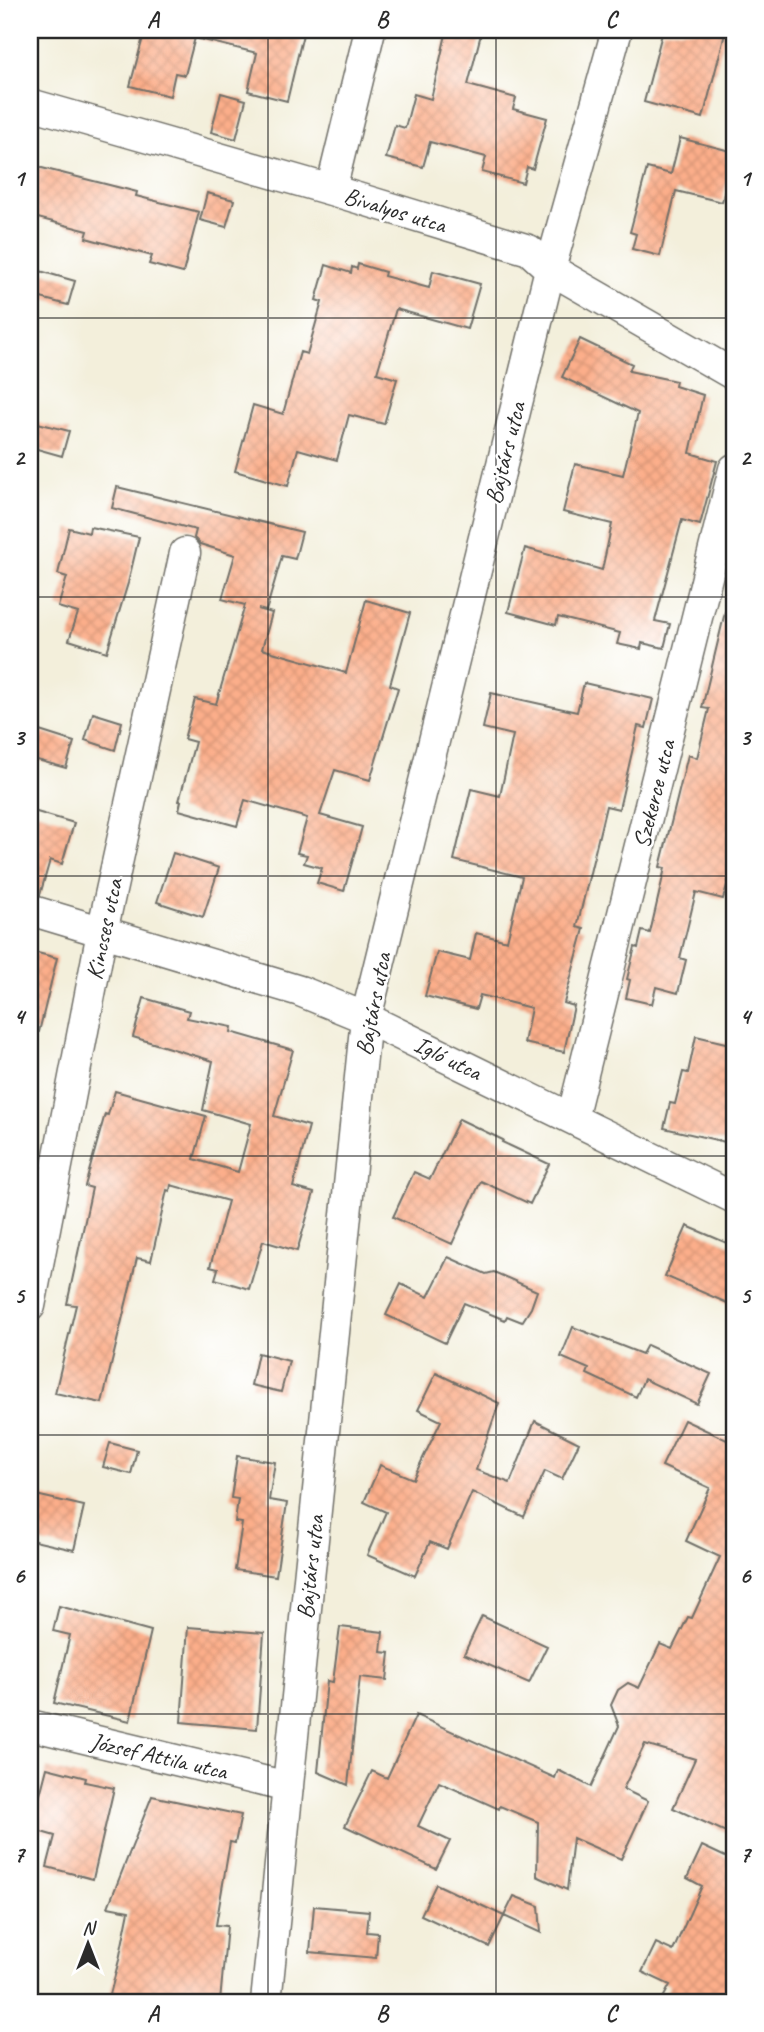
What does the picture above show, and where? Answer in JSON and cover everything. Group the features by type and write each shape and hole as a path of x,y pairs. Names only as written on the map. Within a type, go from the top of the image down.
{"street":[{"path":"331,190 370,30"},
{"name":"Bajtárs utca","path":"265,2002 366,1018 550,269 617,30"},
{"name":"Bivalyos utca","path":"30,104 529,250 550,269 734,374"},
{"name":"Szekerce utca","path":"572,1118 734,469"},
{"name":"Kincses utca","path":"30,1306 102,932 185,553"},
{"name":"Igló utca","path":"30,910 300,990 366,1018 734,1198"},
{"name":"József Attila utca","path":"30,1725 288,1787"}],"building":[{"path":"145,30 197,30 185,75 175,73 170,96 130,86"},
{"path":"200,30 304,30 287,101 248,91 257,53 199,39"},
{"path":"447,30 482,30 468,85 516,98 513,109 547,118 533,169 527,167 523,183 482,172 486,157 430,142 423,167 386,158 395,125 405,128 414,94 431,99"},
{"path":"663,30 726,30 703,118 644,102"},
{"path":"221,93 246,100 236,139 211,132"},
{"path":"680,138 734,152 722,202 676,191 660,256 632,249 636,234 630,232 647,168 671,174"},
{"path":"30,165 137,192 136,196 199,212 183,273 149,264 152,256 86,238 88,231 30,216"},
{"path":"207,193 234,200 226,227 200,220"},
{"path":"358,264 385,272 384,276 429,288 433,271 480,284 467,329 396,309 377,373 397,379 384,424 349,415 337,460 298,449 288,486 235,471 253,405 283,414 300,352 307,354 322,302 316,300 326,265 351,273 352,267 357,269"},
{"path":"40,271 75,281 68,305 33,296"},
{"path":"580,339 632,364 629,371 676,381 675,386 703,395 690,453 717,461 700,525 682,520 655,621 670,624 664,648 642,643 641,649 617,644 620,633 558,617 556,625 508,612 525,548 602,570 612,524 563,512 575,464 623,475 638,413 562,377"},
{"path":"30,421 69,431 62,456 30,447"},
{"path":"117,487 302,532 295,559 282,556 266,611 258,609 272,613 262,649 346,673 366,600 410,613 390,685 398,688 370,780 335,770 320,815 362,827 344,891 317,883 322,868 304,863 307,855 297,853 307,818 245,800 237,826 179,810 195,742 184,739 195,699 216,704 245,605 222,599 235,555 200,544 194,538 196,530 112,508"},
{"path":"90,527 139,537 107,652 69,640 78,613 58,607 67,577 58,574 69,528 89,533"},
{"path":"725,612 734,613 734,876 730,875 723,899 696,892 680,958 686,960 678,993 656,987 652,1004 626,998 630,980 627,979 642,931 650,933 665,868 660,867 688,755 697,758 709,709 702,708"},
{"path":"584,683 653,699 646,728 638,726 619,809 606,806 577,927 584,929 564,1003 574,1006 564,1052 524,1043 531,1008 480,995 476,1009 425,996 437,952 470,960 476,933 507,941 522,877 454,860 471,789 500,796 513,735 483,728 491,693 577,712"},
{"path":"93,713 122,722 115,750 85,740"},
{"path":"30,728 74,742 66,768 30,758"},
{"path":"30,810 74,823 62,864 50,860 40,895 30,893"},
{"path":"173,853 219,868 203,917 157,902"},
{"path":"30,951 57,958 39,1032 30,1031"},
{"path":"144,998 189,1011 187,1018 232,1027 231,1032 293,1050 274,1116 309,1126 293,1187 314,1193 297,1251 263,1241 249,1289 215,1279 218,1269 210,1267 228,1201 171,1185 170,1191 167,1190 151,1261 137,1258 102,1403 55,1393 76,1305 67,1304 92,1188 85,1186 105,1114 108,1115 115,1091 206,1116 194,1159 238,1172 251,1124 203,1110 213,1061 133,1037"},
{"path":"696,1036 734,1045 734,1144 664,1128 670,1103 675,1104 683,1072 688,1073"},
{"path":"459,1119 549,1164 530,1204 481,1181 452,1244 393,1217 414,1172 430,1179"},
{"path":"687,1226 734,1246 734,1306 665,1276"},
{"path":"448,1257 486,1274 494,1272 537,1291 522,1322 507,1316 505,1320 464,1303 445,1343 386,1315 401,1284 428,1297"},
{"path":"573,1327 642,1354 647,1345 711,1374 697,1404 644,1379 636,1397 587,1374 589,1369 561,1357"},
{"path":"258,1353 289,1361 281,1392 251,1385"},
{"path":"436,1373 499,1403 476,1470 510,1483 535,1421 579,1443 562,1479 545,1471 524,1517 472,1492 447,1549 430,1542 415,1576 367,1555 386,1512 364,1502 380,1465 413,1479 441,1421 418,1410"},
{"path":"684,1420 731,1442 734,1435 734,1820 728,1833 673,1808 695,1759 645,1744 623,1789 648,1801 621,1859 573,1838 567,1890 537,1876 538,1822 500,1806 499,1809 439,1782 418,1826 450,1841 436,1869 345,1826 372,1771 387,1778 416,1715 555,1778 558,1770 591,1787 619,1726 611,1705 618,1690 628,1683 639,1688 660,1644 672,1649 688,1617 692,1618 720,1557 686,1541 710,1488 662,1466"},
{"path":"110,1443 137,1450 131,1474 103,1467"},
{"path":"237,1456 275,1462 269,1500 287,1503 276,1576 235,1570 242,1523 235,1522 238,1499 231,1498"},
{"path":"36,1495 84,1506 74,1550 30,1540 30,1524"},
{"path":"59,1606 151,1631 130,1721 54,1703 70,1635 53,1631"},
{"path":"482,1616 547,1646 529,1683 464,1654"},
{"path":"188,1627 264,1633 257,1729 181,1722"},
{"path":"340,1627 383,1632 381,1652 390,1653 387,1680 360,1677 348,1785 318,1772 327,1681 333,1682"},
{"path":"47,1768 86,1778 85,1782 114,1788 93,1879 47,1867 55,1836 31,1829"},
{"path":"152,1796 241,1815 235,1843 230,1842 216,1925 227,1926 220,2002 108,2002 129,1911 108,1907"},
{"path":"702,1846 734,1861 734,2002 661,2002 670,1985 642,1972 656,1943 673,1951 702,1886 687,1878"},
{"path":"436,1884 504,1916 489,1947 421,1915"},
{"path":"514,1896 539,1906 541,1933 504,1916"},
{"path":"314,1906 369,1911 367,1932 378,1933 376,1958 310,1952"}]}
